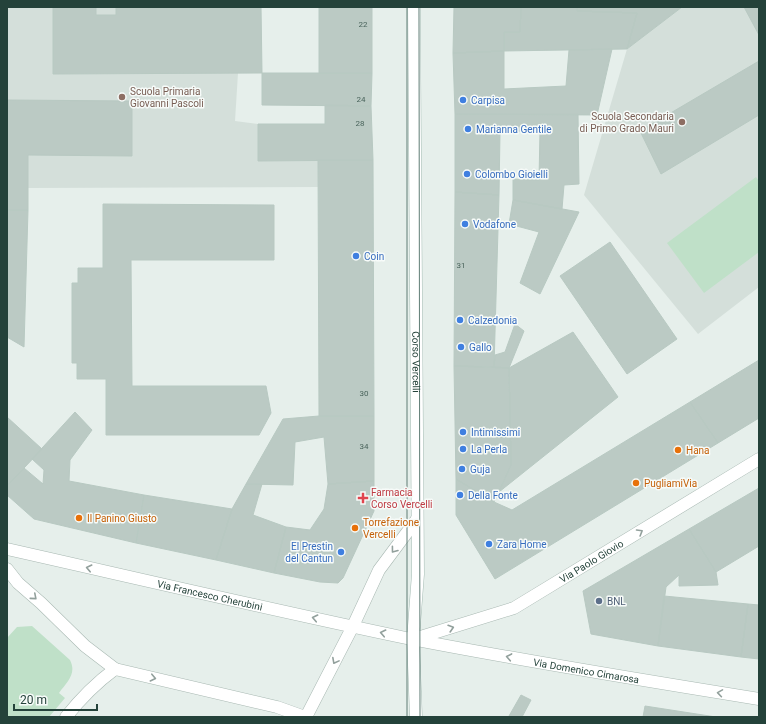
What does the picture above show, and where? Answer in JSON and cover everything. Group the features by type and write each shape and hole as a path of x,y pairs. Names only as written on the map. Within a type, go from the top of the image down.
{"street":[{"name":"Corso Vercelli","path":"414,7 418,574 413,639 416,717"},
{"name":"Via Paolo Giovio","path":"413,639 514,608 759,459"},
{"path":"7,569 18,583 85,646 115,669 277,707 305,717 353,626 379,570 418,519"},
{"name":"Via Francesco Cherubini","path":"7,549 413,639"},
{"name":"Via Domenico Cimarosa","path":"413,639 575,669 759,699"},
{"path":"66,717 98,681 115,669"}],"shaded area":[{"name":"Scuola Primaria Giovanni Pascoli","path":"7,7 261,7 262,73 238,73 235,121 258,124 258,160 318,160 318,187 28,188 7,210"},
{"name":"Scuola Secondaria di Primo Grado Mauri","path":"682,7 759,7 759,287 698,334 584,195 627,49"}],"green space":[{"path":"756,177 759,181 759,252 704,293 667,243"},
{"path":"32,626 70,660 72,665 72,674 59,693 65,698 49,717 7,717 7,638 17,627"}],"building":[{"path":"53,7 96,7 96,15 116,15 116,7 261,7 262,73 53,74"},
{"path":"319,7 372,7 372,73 319,73"},
{"path":"454,7 521,7 520,32 504,32 504,51 453,53"},
{"path":"521,7 577,7 577,11 637,13 627,49 504,51 504,32 520,32"},
{"path":"577,7 682,7 627,49 637,13 577,11"},
{"path":"744,7 759,7 759,35"},
{"path":"612,49 597,115 455,114 453,53 504,51 504,89 566,86 569,50"},
{"path":"759,61 759,115 661,174 640,131"},
{"path":"262,73 372,73 371,106 262,105"},
{"path":"7,100 132,101 132,156 28,155 28,210 7,210"},
{"path":"325,105 371,106 373,160 258,161 258,124 325,124"},
{"path":"455,114 578,114 579,184 564,185 562,209 513,200 513,179 539,180 540,131 500,131 499,195 455,192"},
{"path":"318,160 373,160 374,416 319,416"},
{"path":"455,192 499,195 494,367 454,366"},
{"path":"513,200 579,212 540,294 520,283 539,232 509,224"},
{"path":"103,204 274,205 274,260 131,260 132,386 266,386 271,413 259,435 106,435 106,379 77,379 77,363 72,363 72,283 78,283 78,268 103,268"},
{"path":"7,210 28,210 24,347 7,337"},
{"path":"610,242 677,339 627,374 560,276"},
{"path":"515,324 524,331 509,368 494,367 495,355 505,352"},
{"path":"573,332 618,397 499,492 511,465 509,368"},
{"path":"759,360 759,418 718,443 690,402"},
{"path":"454,366 509,368 511,465 494,502 456,479"},
{"path":"690,402 718,443 495,579 456,515 456,479 494,502 512,510"},
{"path":"75,412 92,430 70,460 69,481 144,495 136,543 34,519 7,495 7,486 24,468 43,484 44,470 32,459"},
{"path":"319,416 374,416 374,481 328,484 324,437 295,442 293,485 246,484 283,419"},
{"path":"7,417 42,449 7,486"},
{"path":"374,481 374,511 343,578 338,583 320,582 274,573 286,527 310,530 324,509 328,484"},
{"path":"246,484 262,484 253,515 286,527 274,573 216,560 232,509"},
{"path":"759,488 759,546 716,572 689,529"},
{"path":"144,495 232,509 216,560 136,543"},
{"path":"689,529 716,572 718,585 679,586 679,575 666,587 658,646 591,634 583,591"},
{"path":"664,596 748,604 741,657 658,646"},
{"path":"748,604 759,605 759,659 741,657"},
{"path":"521,695 531,700 522,717 509,716"},
{"path":"645,706 716,717 643,717"}],"tram line":[{"path":"407,7 407,717"},
{"path":"419,7 420,717"}],"place":[{"name":"Scuola Primaria Giovanni Pascoli","path":"122,97"},
{"name":"Carpisa","path":"463,100"},
{"name":"Scuola Secondaria di Primo Grado Mauri","path":"682,122"},
{"name":"Marianna Gentile","path":"468,129"},
{"name":"Colombo Gioielli","path":"467,174"},
{"name":"Vodafone","path":"465,224"},
{"name":"Coin","path":"356,256"},
{"name":"Calzedonia","path":"460,320"},
{"name":"Gallo","path":"461,347"},
{"name":"Intimissimi","path":"463,432"},
{"name":"La Perla","path":"463,449"},
{"name":"Hana","path":"678,450"},
{"name":"Guja","path":"462,469"},
{"name":"PugliamiVia","path":"636,483"},
{"name":"Della Fonte","path":"460,495"},
{"name":"Farmacia Corso Vercelli","path":"363,498"},
{"name":"Il Panino Giusto","path":"79,518"},
{"name":"Torrefazione Vercelli","path":"355,528"},
{"name":"Zara Home","path":"489,544"},
{"name":"El Prestin del Cantun","path":"341,552"},
{"name":"BNL","path":"599,601"}]}
